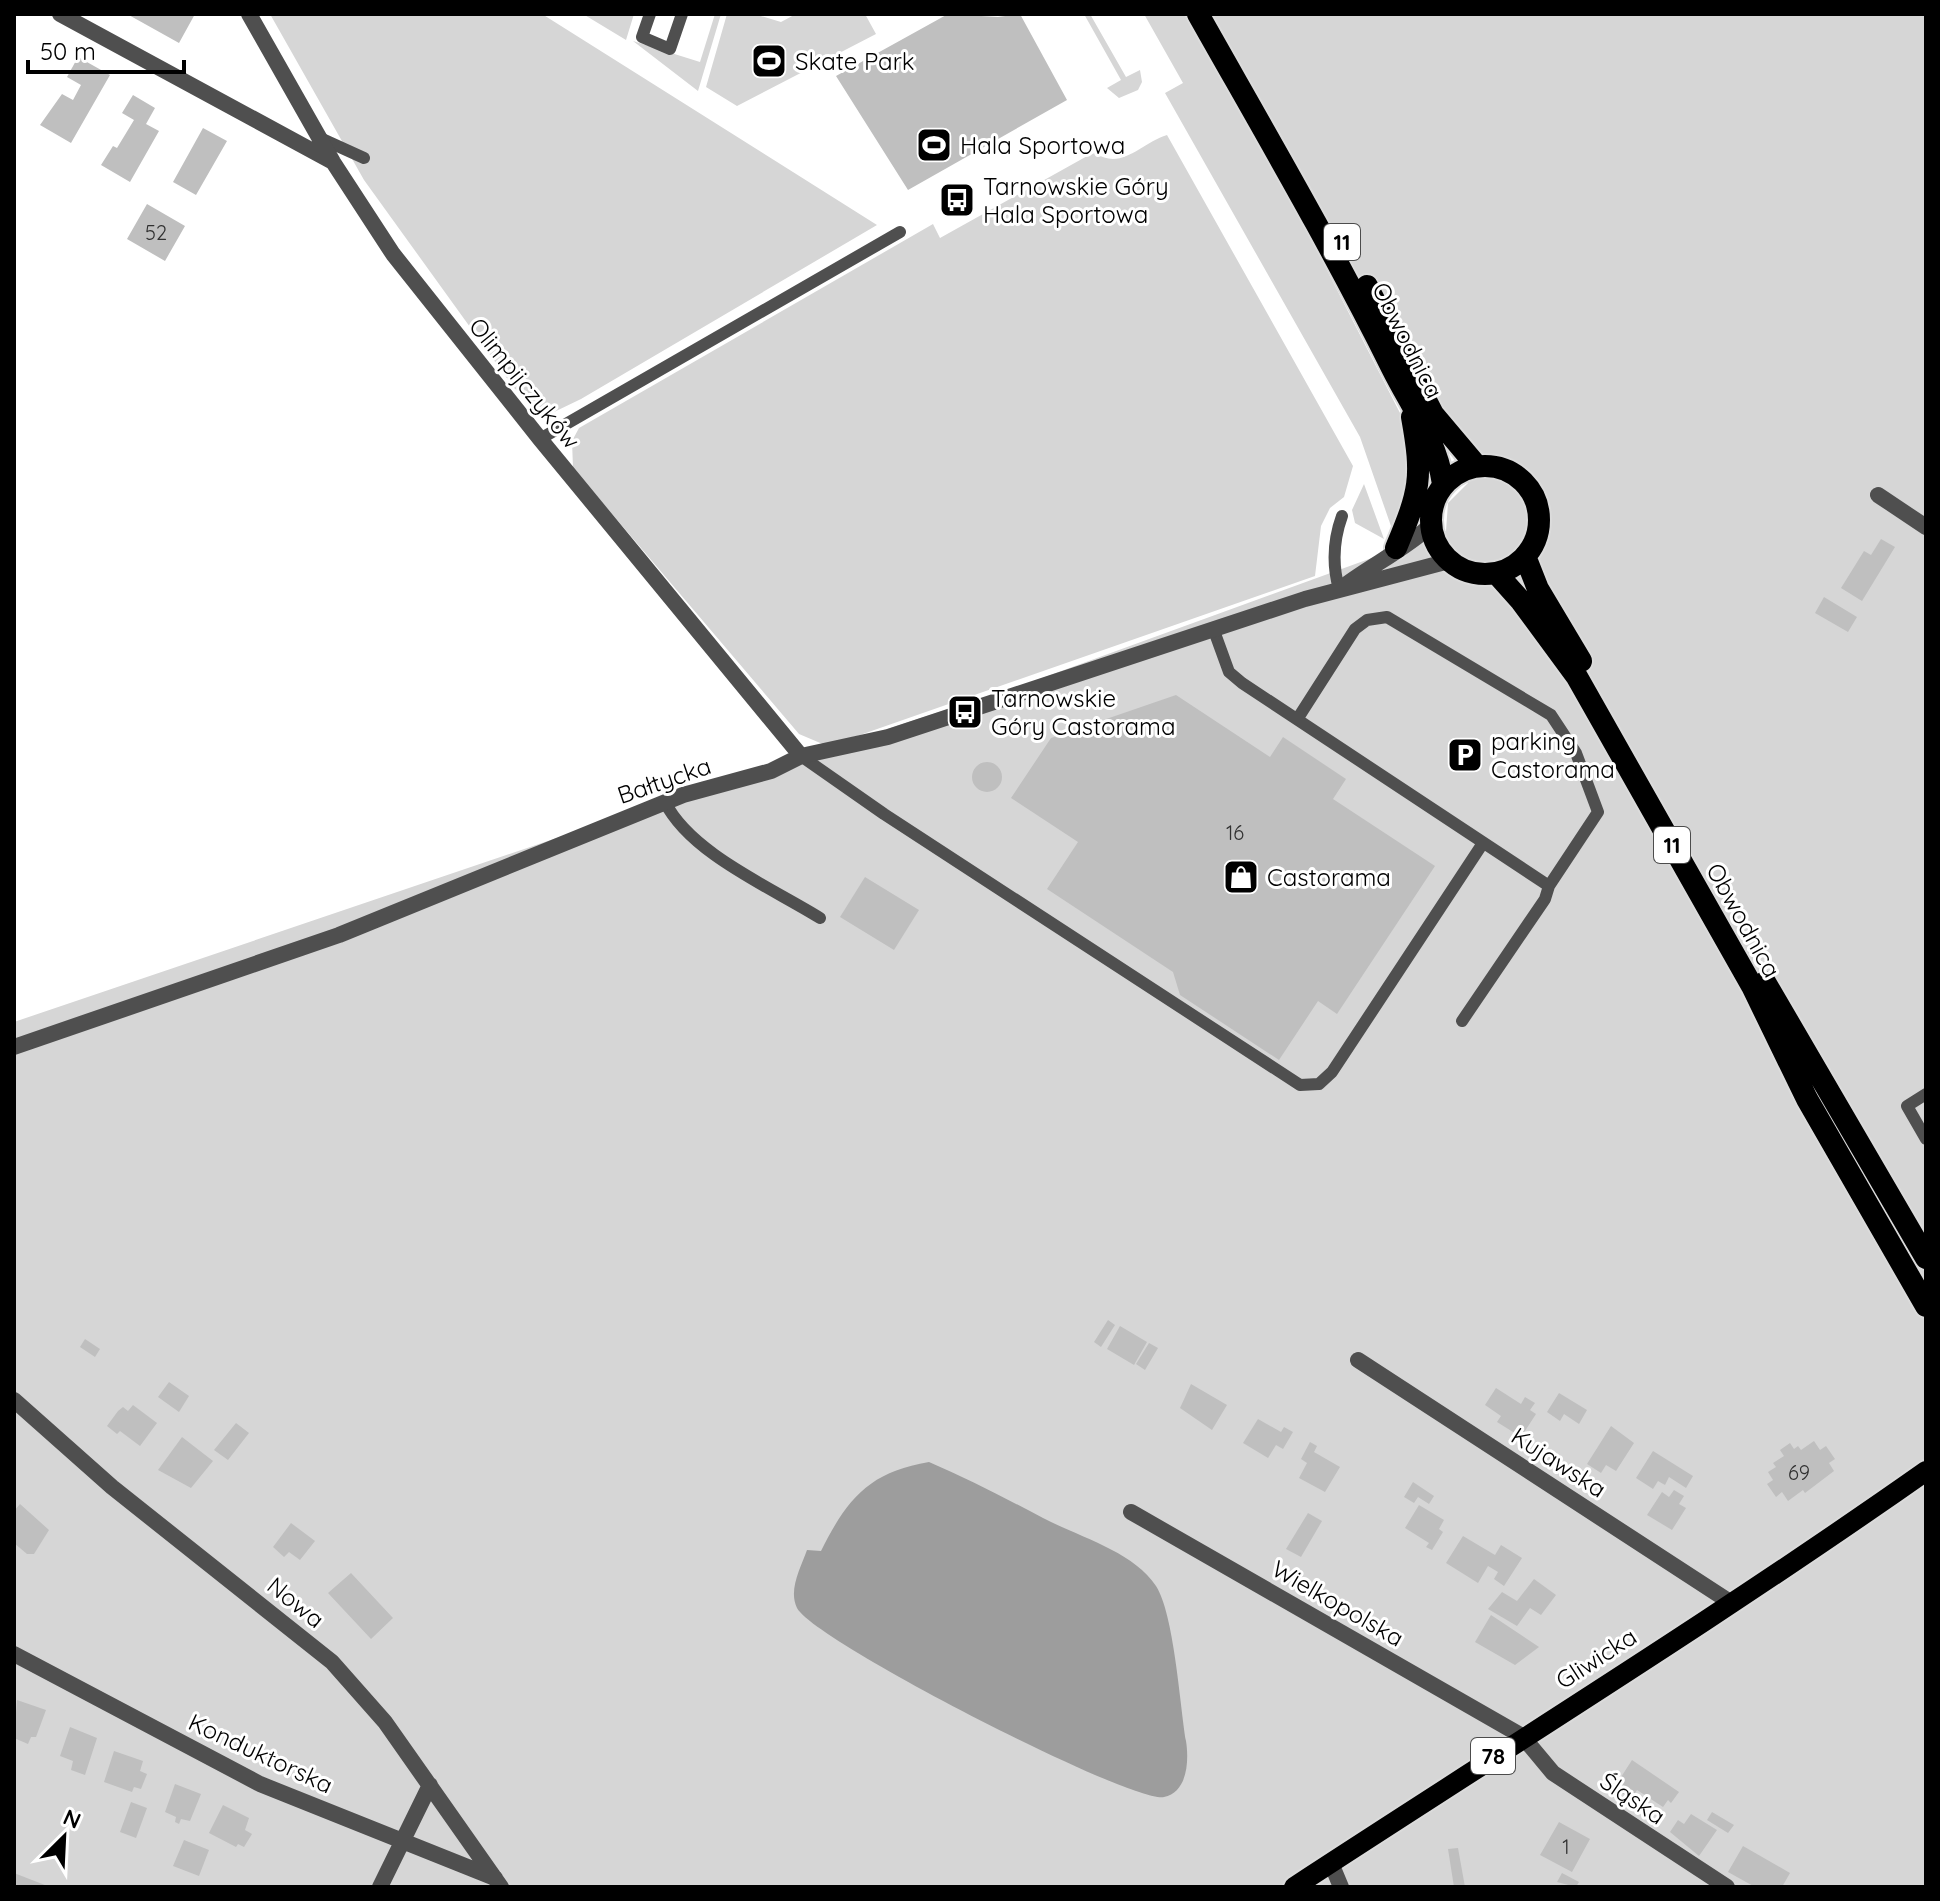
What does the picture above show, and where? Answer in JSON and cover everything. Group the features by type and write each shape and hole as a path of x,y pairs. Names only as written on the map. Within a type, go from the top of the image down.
{"highway":[{"name":"Obwodnica","path":"1198,14 1349,281 1410,404 1433,442 1443,484"},
{"name":"Obwodnica","path":"1213,14 1398,341 1433,414 1476,465"},
{"path":"1396,548 1417,495 1421,465 1410,404"},
{"path":"1476,465 1505,468 1521,479 1533,495 1539,525 1525,556 1496,573 1470,572 1449,561 1436,545 1430,526 1434,501 1443,484 1455,474 1476,465"},
{"name":"Obwodnica","path":"1525,556 1538,589 1926,1258"},
{"name":"Obwodnica","path":"1496,573 1521,601 1577,677 1752,986 1807,1099 1926,1306"}],"main road":[{"name":"Gliwicka","path":"1294,1887 1522,1736 1733,1604 1926,1471"}],"street":[{"path":"60,14 333,162"},
{"name":"Olimpijczyków","path":"249,14 333,162 393,254 540,439 801,756"},
{"path":"1878,495 1926,527"},
{"name":"Bałtycka","path":"1339,589 1396,548 1413,541 1430,526"},
{"name":"Bałtycka","path":"14,1047 339,935 665,802 771,771 801,756 888,737 1339,589 1449,561"},
{"name":"Kujawska","path":"1358,1360 1733,1604"},
{"name":"Nowa","path":"14,1400 112,1487 332,1662 385,1722 498,1882"},
{"name":"Wielkopolska","path":"1131,1512 1522,1736"},
{"name":"Konduktorska","path":"14,1654 260,1784 498,1882"},
{"name":"Śląska","path":"1522,1736 1553,1773 1727,1887"},
{"path":"380,1887 430,1785"},
{"path":"1331,1863 1341,1887"}],"lane":[{"path":"650,14 642,37 670,49 682,14"},
{"path":"320,138 364,158"},
{"path":"540,439 900,232"},
{"path":"1339,589 1334,558 1342,516"},
{"path":"1298,718 1355,629 1367,620 1387,617 1551,715 1576,753 1598,812 1549,886 1545,899 1462,1021"},
{"path":"1213,628 1229,672 1549,886"},
{"path":"801,756 884,814 1300,1085 1319,1084 1332,1072 1483,843"},
{"path":"665,802 673,818 694,840 820,918"},
{"path":"1926,1094 1907,1106 1926,1139"}],"shaded area":[{"path":"270,14 542,14 877,225 554,412 535,405 514,388 364,180"},
{"path":"583,14 634,14 626,40"},
{"path":"715,14 721,14 698,91 633,41 700,62"},
{"name":"Skate Park","path":"727,14 754,14 781,22 796,14 865,14 876,34 737,106 706,87"},
{"path":"1084,14 1090,14 1126,77 1140,70 1142,82 1138,90 1119,98 1107,88 1121,80"},
{"path":"1144,14 1184,14 1308,233 1400,413 1412,455 1400,512 1392,529 1360,437 1165,93 1183,83"},
{"path":"1196,14 1926,14 1926,1887 14,1887 14,1022 639,810 1031,682 1446,531 1448,503 1468,483"},
{"path":"1167,135 1353,466 1344,497 1330,508 1321,526 1315,576 840,742 825,745 799,734 573,468 572,441 579,428 933,224 940,238 1089,155 1095,153 1114,159 1123,157"},
{"path":"1364,484 1384,539 1355,523 1352,510"},
{"path":"929,1462 1120,1554 1134,1563 1156,1586 1172,1638 1187,1749 1185,1774 1172,1794 1164,1797 1140,1792 1038,1749 975,1718 857,1652 816,1626 797,1608 795,1586 807,1550 821,1551 840,1517 875,1481 890,1473"}],"building":[{"path":"127,14 195,14 179,43"},
{"name":"Hala Sportowa","path":"948,14 998,17 1020,14 1067,100 908,190 836,76"},
{"path":"78,57 110,75 71,143 40,125 62,94 73,100 81,85 67,77"},
{"path":"133,95 155,108 146,124 159,131 130,182 101,165 113,146 117,148 134,120 122,113"},
{"path":"203,128 227,141 196,195 173,182"},
{"path":"147,204 185,226 165,261 127,239"},
{"path":"1881,539 1895,547 1862,601 1841,588 1864,551 1871,555"},
{"path":"1824,597 1857,617 1848,632 1815,613"},
{"name":"Castorama","path":"1176,695 1270,757 1283,737 1346,779 1333,799 1435,866 1337,1014 1318,1001 1279,1060 1180,995 1173,972 1047,889 1078,842 1011,798 1051,738"},
{"path":"987,762 998,766 1002,777 998,788 987,792 976,788 972,777 976,766"},
{"path":"865,877 919,910 894,950 840,917"},
{"path":"1108,1320 1115,1325 1101,1347 1094,1342"},
{"path":"1120,1326 1147,1342 1134,1365 1107,1349"},
{"path":"85,1339 100,1349 95,1357 80,1347"},
{"path":"1149,1343 1158,1348 1145,1370 1136,1364"},
{"path":"169,1382 189,1396 179,1412 158,1397"},
{"path":"1191,1384 1227,1405 1212,1430 1180,1408"},
{"path":"1496,1388 1521,1404 1525,1397 1535,1403 1530,1410 1536,1414 1521,1437 1497,1422 1501,1416 1485,1405"},
{"path":"1559,1393 1587,1410 1579,1424 1564,1414 1560,1421 1547,1412"},
{"path":"133,1405 157,1423 140,1446 120,1431 117,1434 107,1426 118,1411 123,1407 128,1411"},
{"path":"1258,1419 1281,1432 1284,1427 1293,1432 1283,1449 1276,1445 1268,1458 1243,1443"},
{"path":"236,1423 249,1433 228,1460 214,1450"},
{"path":"1611,1426 1634,1443 1616,1471 1606,1465 1601,1473 1587,1464"},
{"path":"182,1437 213,1461 191,1488 158,1470"},
{"path":"1814,1441 1820,1450 1826,1446 1835,1459 1829,1463 1834,1471 1805,1493 1803,1490 1788,1501 1782,1492 1776,1497 1767,1484 1773,1480 1768,1472 1776,1467 1773,1463 1784,1456 1780,1450 1790,1443 1794,1449 1798,1446 1801,1450"},
{"path":"1310,1442 1317,1446 1314,1452 1340,1467 1325,1492 1299,1478 1307,1463 1301,1459"},
{"path":"1653,1451 1693,1476 1686,1488 1669,1477 1665,1485 1658,1481 1653,1489 1636,1478"},
{"path":"1413,1482 1434,1496 1429,1504 1418,1497 1414,1503 1404,1497"},
{"path":"1674,1490 1684,1496 1679,1504 1686,1508 1672,1530 1647,1515 1662,1492 1669,1497"},
{"path":"20,1504 49,1530 34,1554 27,1554 14,1543 14,1511"},
{"path":"1419,1505 1444,1520 1439,1529 1443,1532 1432,1550 1426,1547 1429,1543 1405,1528"},
{"path":"1308,1513 1322,1521 1301,1557 1286,1549"},
{"path":"291,1523 315,1541 300,1560 289,1552 284,1557 273,1547"},
{"path":"1463,1536 1495,1555 1501,1545 1522,1558 1504,1586 1494,1579 1498,1572 1488,1566 1478,1583 1446,1563"},
{"path":"351,1573 393,1618 371,1639 328,1593"},
{"path":"1534,1579 1556,1595 1541,1615 1530,1608 1517,1626 1488,1609 1502,1592 1517,1601"},
{"path":"1491,1615 1539,1647 1515,1665 1475,1642"},
{"path":"17,1700 46,1710 36,1737 31,1737 28,1744 14,1738"},
{"path":"70,1727 97,1738 85,1775 71,1770 73,1761 60,1756"},
{"path":"114,1751 143,1761 140,1771 147,1774 141,1789 134,1787 132,1792 104,1782"},
{"path":"1632,1760 1679,1792 1671,1803 1668,1800 1663,1807 1637,1790 1631,1799 1614,1788"},
{"path":"175,1784 201,1794 190,1821 181,1819 179,1824 175,1822 176,1817 165,1812"},
{"path":"131,1802 147,1808 136,1838 120,1832"},
{"path":"223,1805 249,1818 245,1830 252,1834 244,1847 238,1844 236,1847 209,1833"},
{"path":"1712,1812 1734,1825 1728,1833 1707,1820"},
{"path":"1691,1814 1717,1830 1699,1856 1670,1832 1678,1820 1684,1824"},
{"path":"1559,1822 1590,1839 1572,1872 1540,1855"},
{"path":"184,1840 209,1850 199,1876 173,1866"},
{"path":"1743,1846 1790,1873 1782,1887 1755,1887 1728,1872"},
{"path":"1458,1848 1465,1887 1454,1887 1448,1849"},
{"path":"14,1873 50,1887 14,1887"},
{"path":"1562,1873 1579,1882 1576,1887 1557,1882"}],"place":[{"name":"Skate Park","path":"769,61"},
{"name":"Hala Sportowa","path":"934,145"},
{"name":"Tarnowskie Góry Hala Sportowa","path":"957,200"},
{"name":"Tarnowskie Góry Castorama","path":"965,712"},
{"name":"parking Castorama","path":"1465,755"},
{"name":"Castorama","path":"1241,877"}]}
